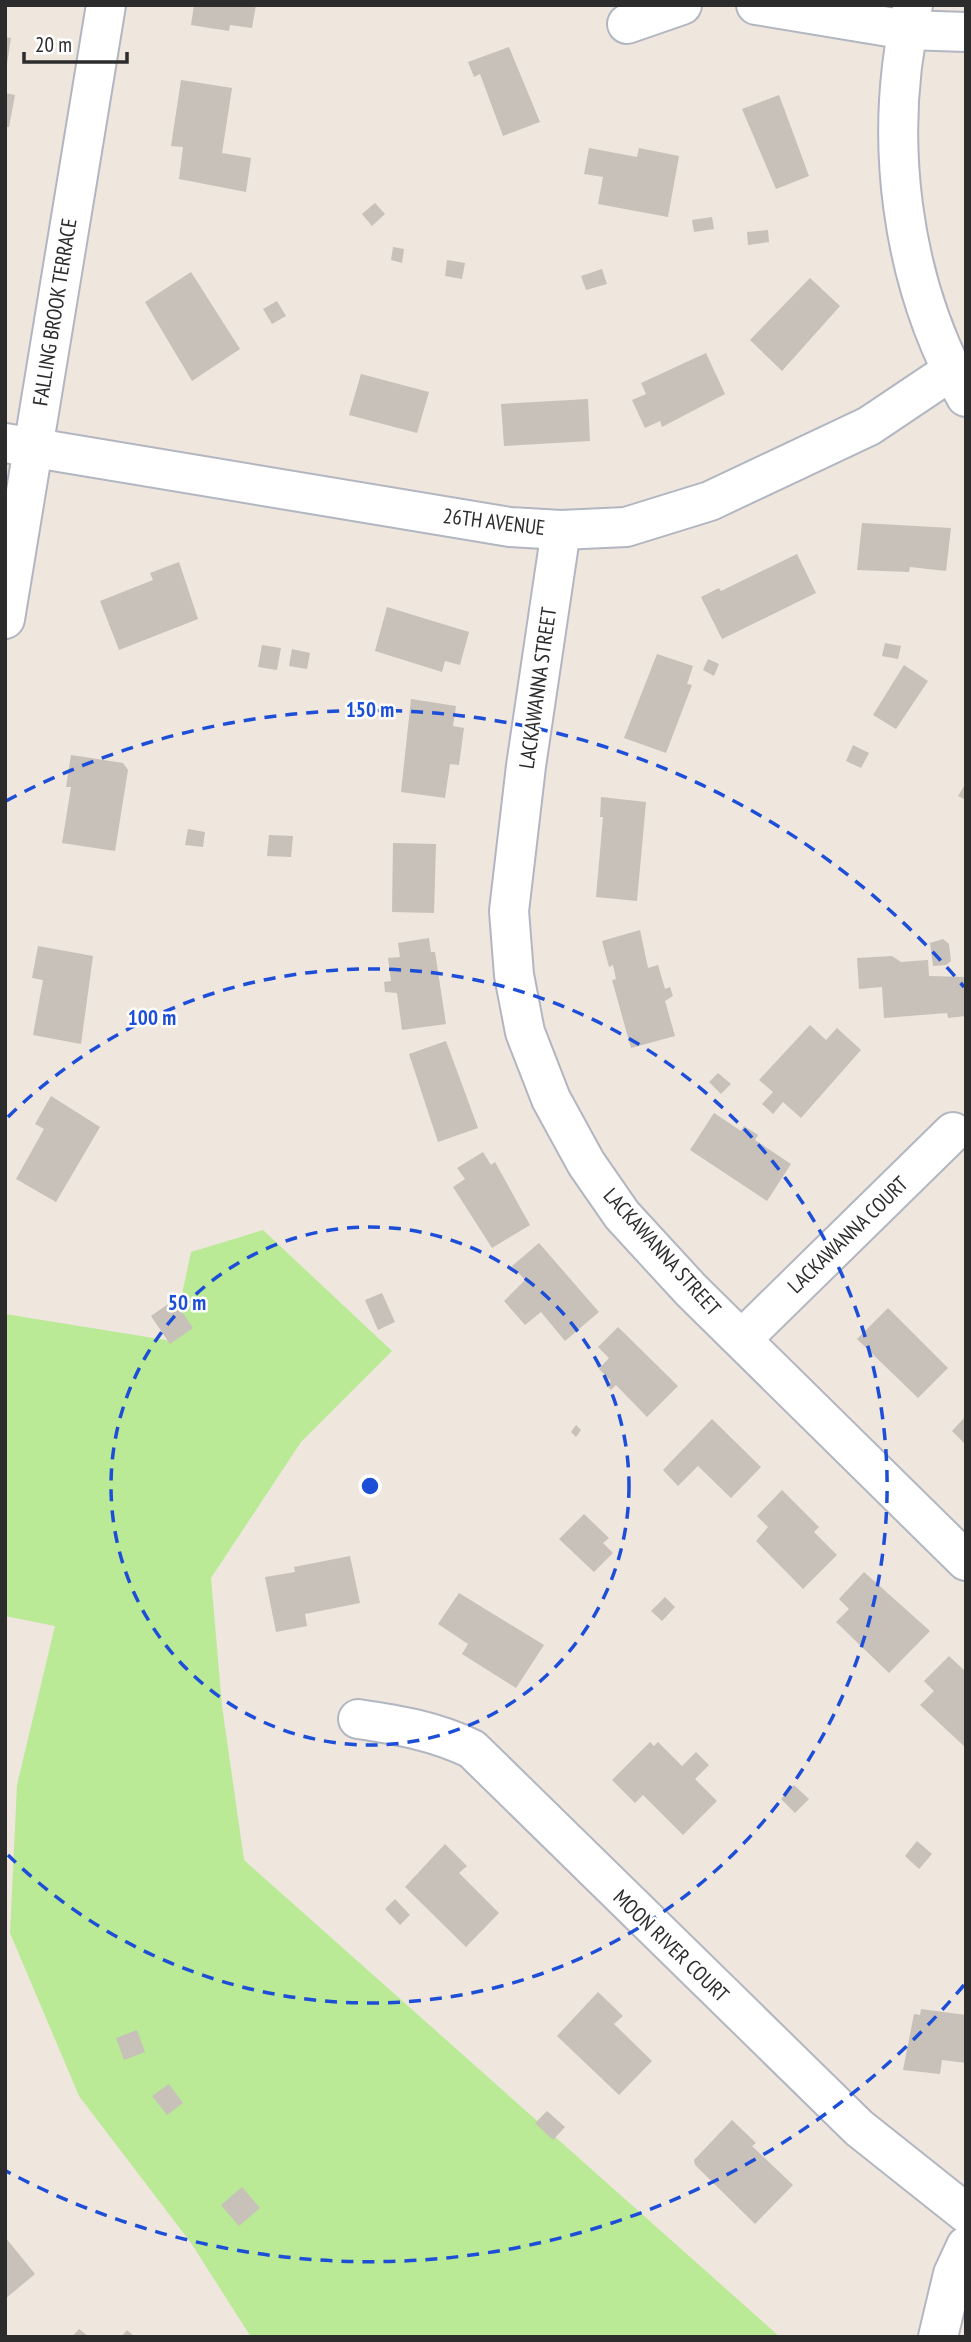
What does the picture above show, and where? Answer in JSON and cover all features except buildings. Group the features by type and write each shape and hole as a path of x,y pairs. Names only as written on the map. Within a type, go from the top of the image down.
{"street":[{"name":"FALLING BROOK TERRACE","path":"5,619 19,446 106,5"},
{"path":"627,24 682,5"},
{"path":"756,5 910,18 966,32"},
{"path":"910,18 899,105 902,200 913,259 959,384"},
{"name":"26TH AVENUE","path":"19,446 510,527 561,530 626,527 710,502 959,384"},
{"name":"LACKAWANNA STREET","path":"561,530 526,766 509,911 514,975 525,1032 551,1099 586,1163 615,1204 691,1290 743,1338 966,1561"},
{"name":"LACKAWANNA COURT","path":"743,1338 953,1132"},
{"name":"MOON RIVER COURT","path":"358,1719 411,1727 445,1736 472,1749 859,2128 966,2213"},
{"path":"938,2337 953,2274 966,2246"}],"green space":[{"path":"263,1230 392,1351 301,1442 211,1578 222,1706 244,1860 780,2337 251,2337 191,2243 79,2096 10,1933 17,1785 55,1626 5,1616 5,1314 172,1341 191,1252"}]}
